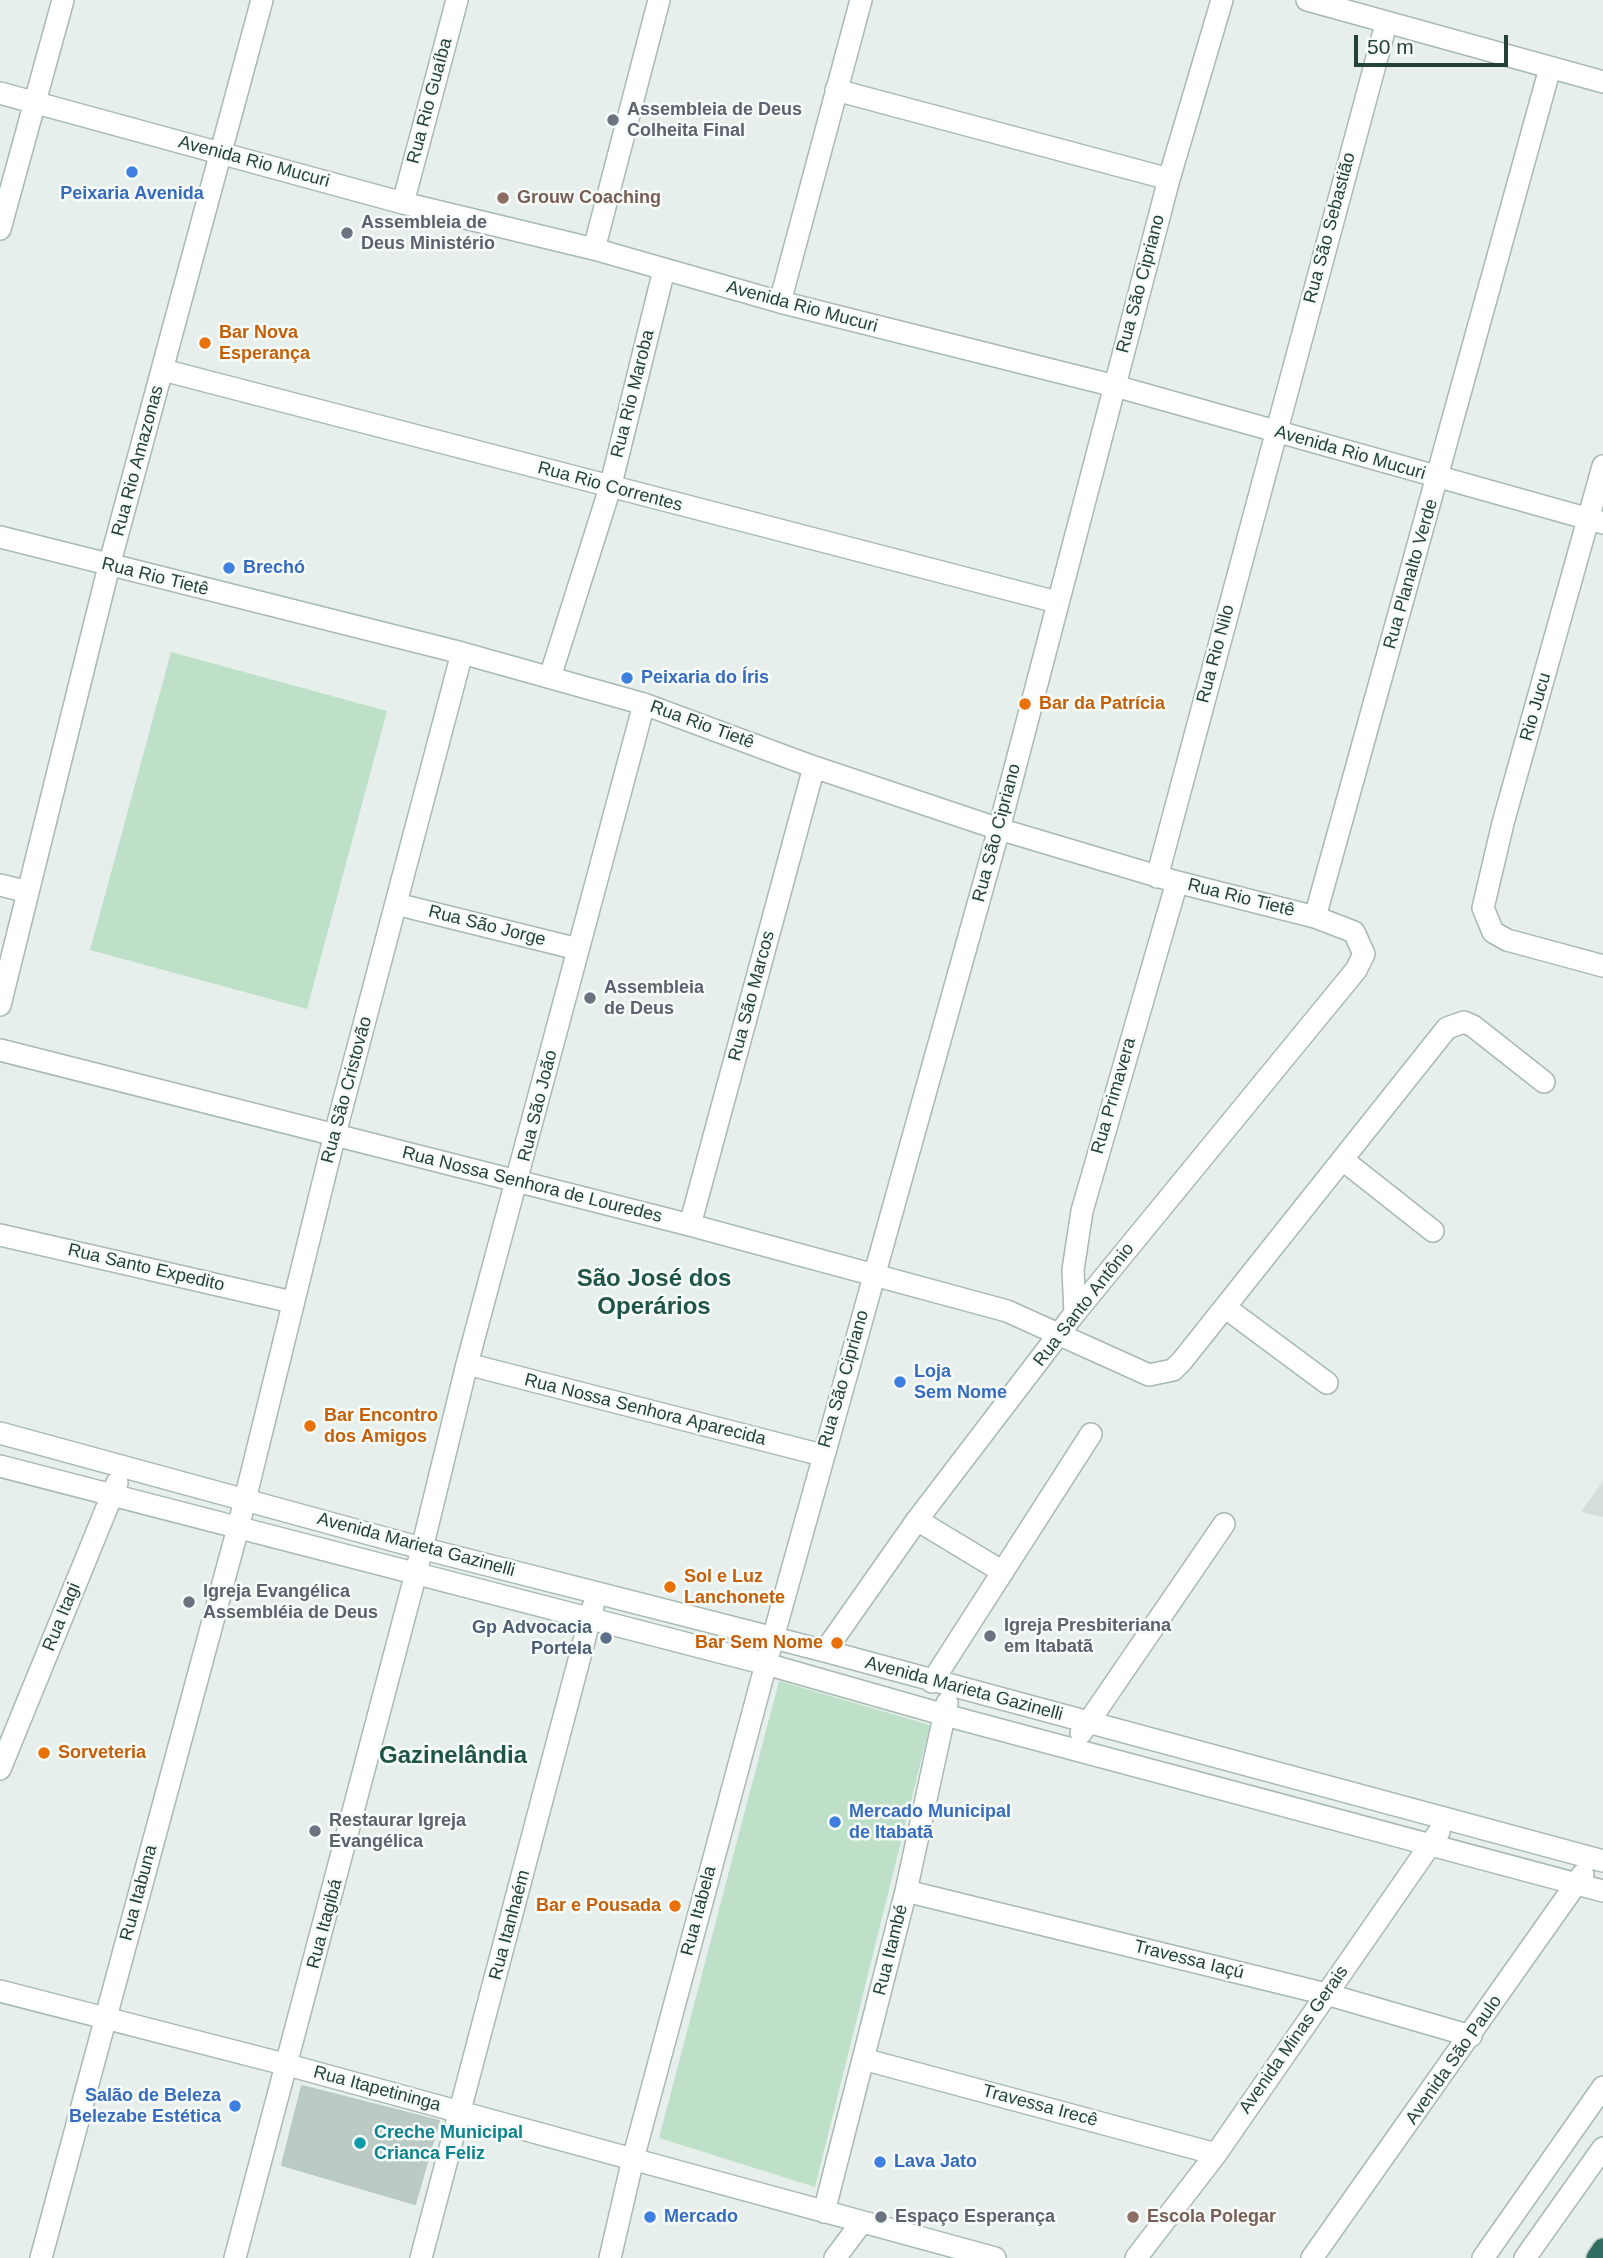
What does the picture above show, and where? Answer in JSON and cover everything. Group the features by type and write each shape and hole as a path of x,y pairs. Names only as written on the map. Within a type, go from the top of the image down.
{"highway":[{"path":"1597,2258 1603,2249"}],"street":[{"path":"0,229 62,0"},
{"name":"Rua Rio Amazonas","path":"0,1005 109,566 262,0"},
{"name":"Rua Rio Guaíba","path":"403,203 457,0"},
{"path":"594,249 659,0"},
{"path":"780,302 861,0"},
{"name":"Rua São Cipriano","path":"766,1664 822,1455 999,829 1169,180 1222,0"},
{"path":"1307,0 1603,82"},
{"name":"Rua São Sebastião","path":"1274,432 1387,24"},
{"name":"Rua Planalto Verde","path":"1315,917 1550,68"},
{"path":"836,90 1169,180"},
{"name":"Avenida Rio Mucuri","path":"0,93 403,203 594,249 780,302 1115,386 1596,522"},
{"name":"Rua Rio Maroba","path":"550,677 610,488 664,270"},
{"name":"Rua Rio Correntes","path":"163,370 1057,602"},
{"name":"Rua Rio Nilo","path":"1167,880 1274,432"},
{"name":"Rio Jucu","path":"1603,466 1596,522 1503,823 1483,908 1493,932 1507,940 1603,966"},
{"name":"Rua Rio Tietê","path":"0,537 462,653 644,704 814,767 999,829 1167,880 1315,917 1354,932 1364,954 1356,970"},
{"name":"Rua São Cristovão","path":"238,1528 335,1134 462,653"},
{"name":"Rua São João","path":"421,1548 467,1364 518,1182 644,704"},
{"name":"Rua São Marcos","path":"690,1225 814,767"},
{"name":"Rua Primavera","path":"1075,1313 1073,1270 1082,1211 1167,880"},
{"path":"0,885 28,892"},
{"name":"Rua São Jorge","path":"396,904 578,948"},
{"name":"Rua Santo Antônio","path":"825,1651 917,1520 1075,1313 1356,970"},
{"name":"Rua Nossa Senhora de Louredes","path":"0,1050 690,1225 1007,1311 1149,1375 1163,1374 1182,1361 1447,1028 1464,1022 1473,1026 1544,1082"},
{"path":"1343,1160 1433,1231"},
{"name":"Rua Santo Expedito","path":"0,1235 292,1302"},
{"path":"1226,1308 1327,1383"},
{"name":"Rua Nossa Senhora Aparecida","path":"467,1364 822,1455"},
{"name":"Avenida Marieta Gazinelli","path":"0,1433 421,1548 825,1651 1598,1860"},
{"path":"941,1684 1003,1572 1091,1434"},
{"name":"Avenida Marieta Gazinelli","path":"0,1465 766,1664 945,1715 1433,1843 1603,1891"},
{"name":"Rua Itagi","path":"0,1769 124,1465"},
{"path":"917,1520 1003,1572"},
{"path":"1073,1747 1224,1524"},
{"name":"Rua Itabuna","path":"41,2258 238,1528"},
{"name":"Rua Itagibá","path":"235,2258 288,2065 421,1548"},
{"name":"Rua Itanhaém","path":"421,2258 597,1592"},
{"name":"Rua Itabela","path":"610,2258 633,2159 766,1664"},
{"name":"Rua Itambé","path":"824,2212 906,1891 945,1715 941,1684"},
{"path":"1210,1784 1219,1758"},
{"name":"Avenida Minas Gerais","path":"1140,2256 1216,2154 1447,1819"},
{"name":"Avenida São Paulo","path":"1312,2258 1577,1884 1598,1860"},
{"name":"Travessa Iaçú","path":"906,1891 1326,1994 1471,2036"},
{"name":"Rua Itapetininga","path":"0,1991 288,2065 995,2258"},
{"name":"Travessa Irecê","path":"863,2059 1216,2154"},
{"path":"1483,2258 1603,2087"},
{"path":"1524,2258 1603,2148"},
{"path":"835,2258 862,2222"}],"shaded area":[{"path":"1603,1481 1603,1517 1581,1512"}],"green space":[{"path":"171,652 387,711 307,1009 90,950"},
{"path":"779,1681 930,1725 815,2187 659,2138"}],"building":[{"name":"Creche Municipal Crianca Feliz","path":"302,2086 439,2121 415,2204 282,2165"}],"place":[{"name":"Assembleia de Deus Colheita Final","path":"613,120"},
{"name":"Peixaria Avenida","path":"132,172"},
{"name":"Grouw Coaching","path":"503,198"},
{"name":"Assembleia de Deus Ministério","path":"347,233"},
{"name":"Bar Nova Esperança","path":"205,343"},
{"name":"Brechó","path":"229,568"},
{"name":"Peixaria do Íris","path":"627,678"},
{"name":"Bar da Patrícia","path":"1025,704"},
{"name":"Assembleia de Deus","path":"590,998"},
{"name":"Loja Sem Nome","path":"900,1382"},
{"name":"Bar Encontro dos Amigos","path":"310,1426"},
{"name":"Sol e Luz Lanchonete","path":"670,1587"},
{"name":"Igreja Evangélica Assembléia de Deus","path":"189,1602"},
{"name":"Igreja Presbiteriana em Itabatã","path":"990,1636"},
{"name":"Gp Advocacia Portela","path":"606,1638"},
{"name":"Bar Sem Nome","path":"837,1643"},
{"name":"Sorveteria","path":"44,1753"},
{"name":"Mercado Municipal de Itabatã","path":"835,1822"},
{"name":"Restaurar Igreja Evangélica","path":"315,1831"},
{"name":"Bar e Pousada","path":"675,1906"},
{"name":"Salão de Beleza Belezabe Estética","path":"235,2106"},
{"name":"Creche Municipal Crianca Feliz","path":"360,2143"},
{"name":"Lava Jato","path":"880,2162"},
{"name":"Mercado","path":"650,2217"},
{"name":"Espaço Esperança","path":"881,2217"},
{"name":"Escola Polegar","path":"1133,2217"}],"district":[{"name":"São José dos Operários","path":"654,1293"},
{"name":"Gazinelândia","path":"453,1756"}]}
